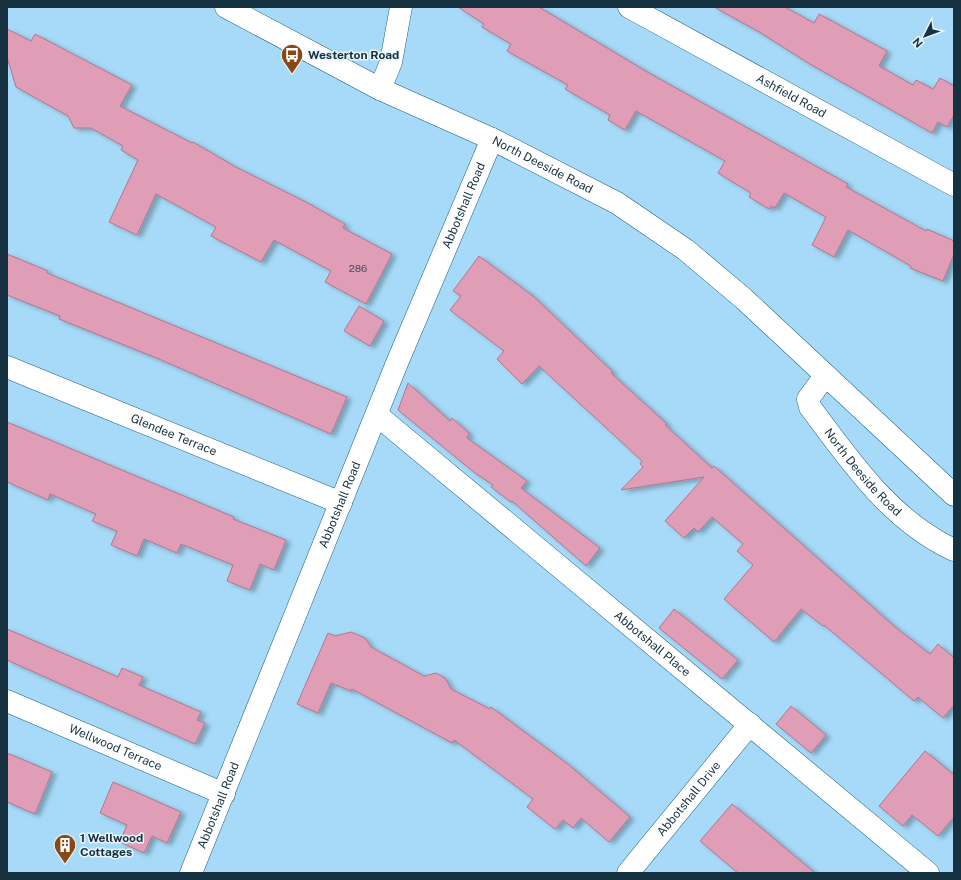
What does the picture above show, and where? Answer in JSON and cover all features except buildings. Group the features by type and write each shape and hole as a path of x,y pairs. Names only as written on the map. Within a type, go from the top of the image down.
{"street":[{"name":"North Deeside Road","path":"226,7 380,88 492,139 617,203 686,250 744,299 954,495"},
{"path":"380,88 391,62 401,7"},
{"name":"Ashfield Road","path":"629,7 954,185"},
{"name":"Abbotshall Road","path":"191,873 224,794 247,731 492,139"},
{"name":"Glendee Terrace","path":"7,367 341,503"},
{"name":"North Deeside Road","path":"825,376 808,399 810,407 859,473 886,501 914,526 954,550"},
{"name":"Abbotshall Place","path":"377,415 928,873"},
{"name":"Wellwood Terrace","path":"7,701 224,794"},
{"name":"Abbotshall Drive","path":"628,873 750,724"}],"place":[{"name":"Westerton Road","path":"292,74"},
{"name":"1 Wellwood Cottages","path":"65,864"}]}
